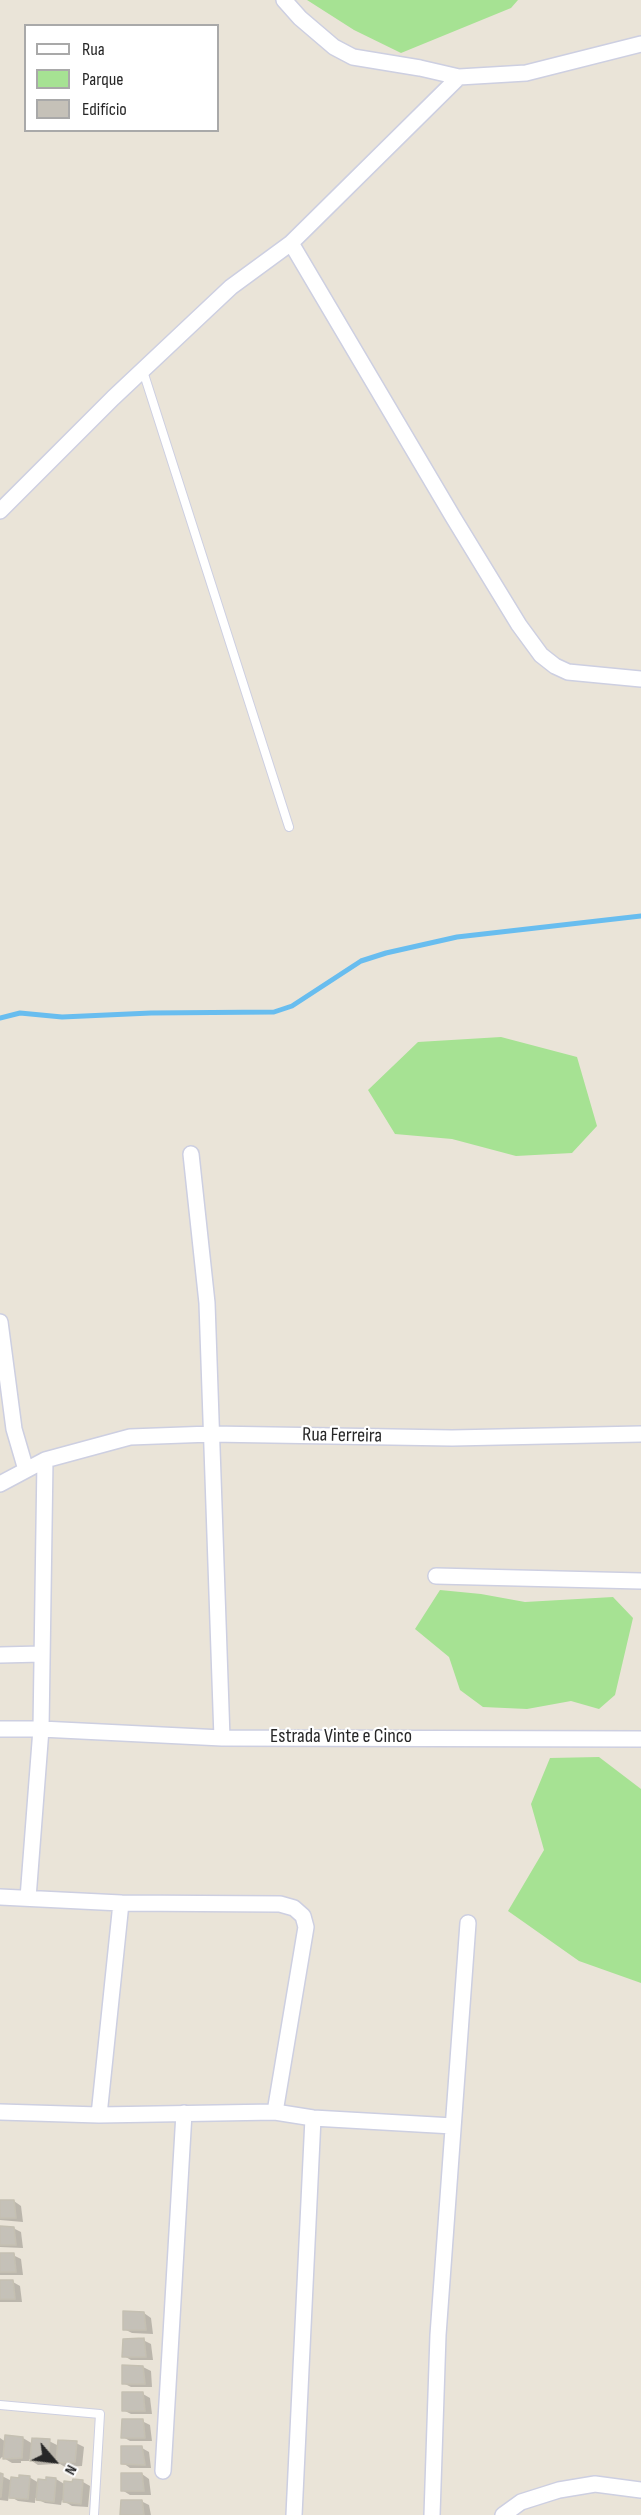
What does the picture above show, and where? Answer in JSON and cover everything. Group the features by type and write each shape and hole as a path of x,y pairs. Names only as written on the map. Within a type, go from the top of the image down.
{"street":[{"path":"284,0 300,18 334,47 353,57 459,77 526,73 641,44"},
{"path":"0,511 231,287 291,243 459,77"},
{"path":"291,243 471,547 519,625 541,655 555,666 568,672 641,679"},
{"path":"191,1154 207,1304 222,1738"},
{"path":"0,1322 14,1429 26,1470"},
{"name":"Rua Ferreira","path":"0,1484 45,1460 130,1437 211,1434 452,1438 641,1434"},
{"path":"28,1898 40,1729 45,1460"},
{"path":"436,1576 641,1581"},
{"path":"0,1655 42,1654"},
{"name":"Estrada Vinte e Cinco","path":"0,1730 40,1729 222,1738 641,1739"},
{"path":"0,1897 121,1903 280,1904 294,1908 303,1916 306,1927 275,2112"},
{"path":"99,2115 121,1903"},
{"path":"432,2515 438,2335 468,1923"},
{"path":"0,2112 99,2115 275,2112 314,2118 453,2126"},
{"path":"163,2471 184,2113"},
{"path":"294,2515 314,2118"},
{"path":"503,2515 521,2502 559,2490 594,2484 641,2490"}],"lane":[{"path":"143,370 289,827"},
{"path":"0,2405 100,2414 94,2515"}],"green space":[{"path":"307,0 518,0 511,8 401,53 354,30"},
{"path":"501,1037 577,1057 597,1126 572,1153 516,1156 452,1139 395,1134 368,1090 418,1042"},
{"path":"440,1590 525,1602 613,1597 633,1618 615,1695 599,1709 571,1701 527,1709 483,1707 460,1690 449,1657 415,1629"},
{"path":"599,1757 641,1789 641,1983 579,1961 508,1911 544,1850 531,1804 550,1758"}],"building":[{"path":"0,2200 14,2200 16,2218 0,2218"},
{"path":"0,2226 14,2227 16,2245 0,2245"},
{"path":"0,2253 14,2253 16,2272 0,2272"},
{"path":"0,2280 13,2280 15,2299 0,2299"},
{"path":"123,2311 144,2312 146,2330 123,2330"},
{"path":"144,2338 146,2357 122,2357 123,2339"},
{"path":"122,2365 143,2366 145,2384 122,2384"},
{"path":"122,2392 143,2392 145,2411 122,2411"},
{"path":"122,2419 143,2419 145,2438 121,2438"},
{"path":"5,2435 23,2437 22,2458 3,2459"},
{"path":"32,2438 50,2439 48,2460 30,2461"},
{"path":"58,2440 77,2441 75,2462 56,2463"},
{"path":"121,2446 142,2446 145,2465 121,2464"},
{"path":"0,2473 3,2474 1,2497 0,2497"},
{"path":"121,2473 142,2473 144,2491 121,2491"},
{"path":"19,2475 30,2476 28,2499 9,2498 11,2477 19,2478"},
{"path":"46,2477 56,2478 54,2502 36,2500 38,2479 46,2480"},
{"path":"73,2479 83,2480 81,2504 63,2502 64,2481 72,2482"},
{"path":"121,2500 142,2500 144,2515 120,2515"}],"waterway":[{"path":"0,1018 20,1013 62,1017 151,1013 274,1012 292,1006 361,961 386,953 457,937 641,916"}]}
